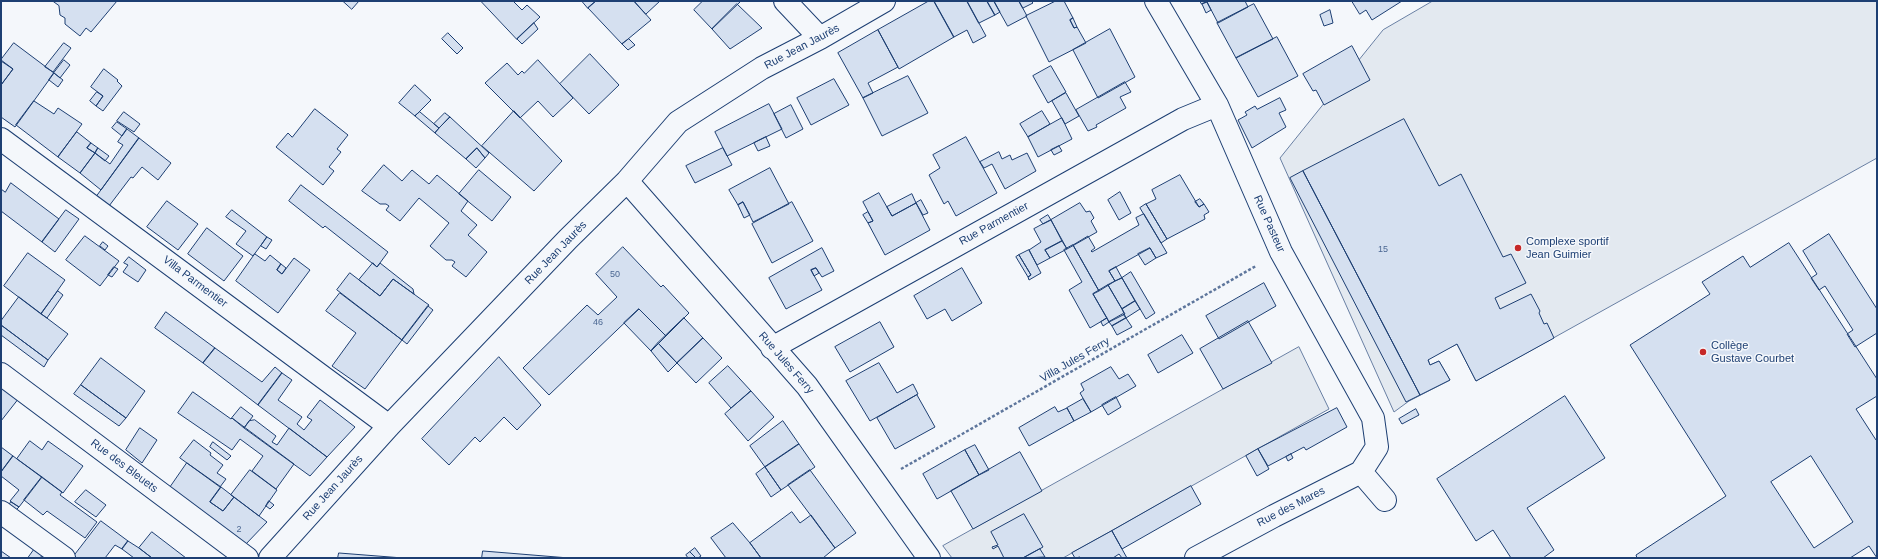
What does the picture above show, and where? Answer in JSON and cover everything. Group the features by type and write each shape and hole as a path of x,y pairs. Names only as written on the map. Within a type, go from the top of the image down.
{"street":[{"path":"785,1 820,38"},
{"name":"Rue Jean Jaurès","path":"270,558 388,426 627,181 678,122 762,68 820,38 884,1"},
{"name":"Rue Pasteur","path":"1156,1 1217,105 1281,252 1373,418 1377,447 1361,472"},
{"name":"Rue Parmentier","path":"772,348 1183,119 1217,105"},
{"name":"Villa Parmentier","path":"1,139 388,426"},
{"name":"Rue Jules Ferry","path":"627,181 772,348 807,386 929,558"},
{"name":"Rue des Bleuets","path":"1,374 247,558"},
{"path":"1361,472 1385,500"},
{"name":"Rue des Mares","path":"1196,558 1361,472"},
{"path":"1,512 64,558"}],"path":[{"name":"Villa Jules Ferry","path":"877,483 1281,252"}],"shaded area":[{"name":"Complexe sportif Jean Guimier","path":"1433,1 1877,1 1877,158 1476,381 1457,344 1428,359 1430,365 1439,361 1450,380 1409,401 1394,412 1280,158 1383,30"},
{"path":"1299,347 1329,409 1063,558 952,558 943,546"}],"building":[{"path":"53,1 117,1 91,32 86,28 80,36 65,24 65,18 60,15 59,6"},
{"path":"343,1 359,1 352,9"},
{"path":"481,1 513,1 522,10 527,5 540,17 517,39"},
{"path":"582,1 596,1 588,8"},
{"path":"596,1 634,1 651,20 622,44 588,8"},
{"path":"634,1 660,1 646,14"},
{"path":"703,1 741,1 712,29 694,10"},
{"path":"929,1 934,1 954,37 899,69 878,30"},
{"path":"934,1 967,1 986,36 973,43 967,30 954,37"},
{"path":"967,1 987,1 995,15 979,23"},
{"path":"987,1 994,1 1000,12 995,15"},
{"path":"994,1 1019,1 1027,16 1008,26"},
{"path":"1019,1 1031,1 1033,3 1023,8"},
{"path":"1056,1 1064,1 1073,18 1070,20 1074,28 1077,27 1086,43 1049,62 1026,16"},
{"path":"1200,1 1245,1 1248,7 1218,23 1207,2 1202,4"},
{"path":"1352,1 1402,1 1372,20 1366,10 1360,14"},
{"path":"1207,2 1211,10 1206,13 1202,4"},
{"path":"737,4 762,28 730,49 712,29"},
{"path":"1254,4 1273,39 1236,58 1217,23"},
{"path":"1330,10 1333,23 1324,26 1320,15"},
{"path":"1073,18 1077,27 1074,28 1070,20"},
{"path":"534,23 538,29 522,44 517,39"},
{"path":"1110,29 1135,77 1098,98 1073,50"},
{"path":"878,30 898,67 868,83 873,93 863,98 838,53"},
{"path":"448,33 463,48 457,54 442,39"},
{"path":"1277,37 1298,76 1258,97 1236,58"},
{"path":"629,39 635,45 628,50 622,44"},
{"path":"14,43 54,73 15,127 1,117 1,85 13,69 1,60"},
{"path":"64,43 71,48 53,72 45,67"},
{"path":"1352,46 1370,80 1324,105 1316,90 1313,91 1303,74"},
{"path":"590,54 619,85 589,114 560,84"},
{"path":"64,60 70,65 60,78 54,73"},
{"path":"538,60 573,98 553,117 538,101 520,118 485,83 507,63 518,75 522,71 524,73"},
{"path":"1,61 13,69 1,85"},
{"path":"1051,66 1066,92 1048,103 1033,76"},
{"path":"104,69 118,80 117,81 122,86 103,111 96,106 103,96 91,87"},
{"path":"54,73 63,80 58,87 49,80"},
{"path":"908,76 928,113 882,136 863,98"},
{"path":"834,79 849,105 811,125 797,98"},
{"path":"1125,82 1131,92 1120,97 1126,108 1096,125 1097,127 1088,131 1076,110"},
{"path":"415,85 431,100 415,116 399,103"},
{"path":"97,92 103,96 96,106 90,101"},
{"path":"1066,93 1079,116 1065,124 1052,101"},
{"path":"1280,98 1286,110 1279,113 1286,127 1252,148 1238,120 1247,115 1245,112 1255,106 1257,109"},
{"path":"34,101 54,114 58,108 82,124 58,157 16,125"},
{"path":"769,104 782,129 727,156 715,132"},
{"path":"791,105 803,129 786,138 774,114"},
{"path":"315,109 348,135 337,149 341,152 329,167 334,171 323,185 276,147 288,133 292,137"},
{"path":"514,111 562,161 534,191 482,146"},
{"path":"1042,111 1050,124 1028,137 1020,124"},
{"path":"124,112 140,124 134,132 117,121"},
{"path":"420,112 439,128 435,133 415,116"},
{"path":"445,113 450,117 439,128 434,124"},
{"path":"450,117 489,153 485,158 477,148 466,159 435,133"},
{"path":"1062,118 1072,139 1038,157 1028,137"},
{"path":"1404,119 1439,186 1461,174 1503,257 1511,254 1526,283 1495,298 1500,309 1531,294 1540,311 1539,313 1544,324 1547,323 1554,338 1476,381 1457,344 1428,360 1430,365 1439,361 1450,380 1420,395 1303,171"},
{"path":"117,122 127,129 122,136 112,128"},
{"path":"127,129 139,138 101,190 80,173 95,153 110,164 123,145 118,142"},
{"path":"77,132 91,143 87,148 95,153 80,173 58,157"},
{"path":"766,137 770,146 758,151 754,143"},
{"path":"966,137 997,193 956,216 948,201 944,204 929,175 940,168 933,155"},
{"path":"139,138 171,163 158,180 142,167 133,178 131,177 109,206 97,196"},
{"path":"91,143 98,148 95,153 87,148"},
{"path":"1059,146 1062,151 1054,155 1051,150"},
{"path":"98,148 109,156 105,161 95,153"},
{"path":"477,148 485,158 476,168 466,159"},
{"path":"723,148 732,165 695,183 686,166"},
{"path":"999,152 1002,159 1010,155 1012,160 1027,153 1036,171 1005,189 992,164 984,168 980,162"},
{"path":"384,165 402,181 412,170 429,184 437,175 468,201 461,211 477,225 468,235 487,252 466,277 452,266 455,262 452,260 446,260 430,246 449,223 419,198 400,221 386,210 389,206 386,204 380,204 362,191"},
{"path":"770,168 789,204 753,222 743,202 738,205 729,190"},
{"path":"479,170 511,197 492,221 459,194"},
{"path":"1303,171 1420,395 1406,402 1290,178"},
{"path":"1180,175 1199,207 1204,204 1209,212 1204,215 1205,219 1167,239 1146,204 1156,199 1152,190"},
{"path":"11,183 59,219 42,242 1,211 1,189 5,192"},
{"path":"301,185 388,252 377,267 325,226 323,228 289,201"},
{"path":"1120,192 1131,213 1119,220 1108,200"},
{"path":"879,193 892,216 916,203 930,230 885,255 868,223 873,221 863,202"},
{"path":"912,194 916,203 892,216 887,207"},
{"path":"1200,199 1204,204 1199,207 1195,202"},
{"path":"921,200 928,213 923,215 916,203"},
{"path":"167,201 198,224 178,250 147,227"},
{"path":"743,202 750,215 744,218 738,205"},
{"path":"792,202 813,241 772,263 752,224"},
{"path":"1080,203 1086,212 1090,211 1094,218 1091,221 1097,232 1067,249 1051,220"},
{"path":"1146,204 1167,239 1161,243 1140,208"},
{"path":"66,210 79,219 55,252 42,242"},
{"path":"232,210 267,237 253,256 236,244 246,231 226,217"},
{"path":"868,212 873,221 868,223 863,215"},
{"path":"1144,214 1167,253 1156,258 1150,248 1116,267 1109,271 1115,281 1099,291 1073,245 1088,236 1095,248 1091,251 1092,252 1139,225 1136,218"},
{"path":"1048,215 1051,220 1043,224 1040,220"},
{"path":"1051,220 1062,241 1045,250 1050,258 1037,265 1029,250 1041,242 1034,229"},
{"path":"207,228 243,256 224,281 188,254"},
{"path":"1829,234 1877,309 1877,333 1855,347 1847,334 1853,330 1825,286 1819,290 1811,278 1817,274 1803,251"},
{"path":"85,236 119,261 100,286 66,260"},
{"path":"267,237 272,240 266,249 261,246"},
{"path":"1062,241 1067,249 1050,258 1045,250"},
{"path":"103,242 108,246 105,250 100,246"},
{"path":"1789,243 1877,379 1877,396 1856,409 1876,440 1877,439 1877,558 1869,546 1850,558 1637,558 1636,555 1726,496 1630,345 1710,294 1702,282 1743,256 1750,267","holes":["1811,456 1853,522 1814,548 1771,482"]},
{"path":"1073,245 1099,291 1093,294 1107,318 1090,328 1069,290 1082,282 1064,250"},
{"path":"623,247 661,287 663,285 689,313 666,336 639,309 549,395 523,368 587,305 598,315 617,297 596,274"},
{"path":"822,248 834,271 822,277 816,268 811,270 822,290 786,309 769,278"},
{"path":"1150,248 1156,258 1145,265 1138,254"},
{"path":"1029,250 1041,273 1029,280 1028,277 1031,275 1019,255"},
{"path":"28,253 65,280 41,314 4,286"},
{"path":"255,254 265,261 270,255 281,264 277,270 282,274 294,258 310,270 278,313 236,281"},
{"path":"1019,255 1031,275 1028,277 1016,257"},
{"path":"129,257 146,270 138,282 123,272 128,265 124,263"},
{"path":"373,263 377,267 380,263 413,289 414,294 393,279 380,296 359,280"},
{"path":"281,264 286,268 282,274 277,270"},
{"path":"114,267 118,269 112,277 108,275"},
{"path":"1116,267 1122,278 1115,281 1109,271"},
{"path":"816,268 819,273 814,276 811,270"},
{"path":"962,268 982,303 952,321 945,309 927,319 914,296"},
{"path":"1131,272 1155,313 1146,319 1122,278"},
{"path":"350,273 380,296 393,279 429,305 402,340 337,290"},
{"path":"1122,278 1135,301 1122,309 1108,285"},
{"path":"1264,283 1276,306 1219,339 1206,316"},
{"path":"1108,285 1125,314 1109,322 1093,294"},
{"path":"58,291 63,295 47,318 41,314"},
{"path":"340,293 402,340 365,389 332,366 356,333 326,311"},
{"path":"19,297 68,334 48,360 1,325 1,321"},
{"path":"1135,301 1140,309 1126,318 1122,309"},
{"path":"428,306 433,310 407,344 402,340"},
{"path":"639,309 666,336 651,351 624,323"},
{"path":"166,312 215,348 203,363 155,328"},
{"path":"1123,314 1126,318 1112,326 1109,322"},
{"path":"684,318 703,338 677,363 658,343"},
{"path":"1107,318 1109,322 1103,326 1101,322"},
{"path":"1126,318 1132,327 1117,335 1112,326"},
{"path":"1248,321 1272,363 1223,389 1200,349"},
{"path":"880,322 894,347 850,372 835,347"},
{"path":"1,325 48,360 44,367 1,335"},
{"path":"1182,335 1193,353 1158,373 1148,355"},
{"path":"703,338 722,358 696,383 677,363"},
{"path":"658,343 677,363 668,372 651,351"},
{"path":"215,348 262,382 275,367 282,373 258,405 203,363"},
{"path":"499,357 541,405 517,430 504,417 480,442 475,437 449,465 422,439"},
{"path":"101,358 145,391 126,418 81,385"},
{"path":"879,363 897,393 913,384 918,394 870,421 846,381"},
{"path":"728,366 751,391 731,408 709,383"},
{"path":"1111,367 1119,379 1128,374 1136,386 1091,412 1080,393 1084,390 1081,384"},
{"path":"282,373 292,380 278,400 302,417 297,424 304,430 312,420 307,417 320,400 355,427 327,457 258,405"},
{"path":"1,385 19,398 1,421"},
{"path":"81,385 126,418 119,426 74,394"},
{"path":"751,391 774,417 748,441 725,414"},
{"path":"193,392 231,419 232,418 294,464 276,489 252,471 263,456 240,439 232,450 178,413"},
{"path":"917,395 935,427 895,449 877,418"},
{"path":"1565,396 1605,458 1527,508 1554,550 1543,558 1511,558 1493,530 1476,541 1437,479"},
{"path":"1116,397 1121,407 1108,415 1102,405"},
{"path":"1083,399 1091,412 1074,421 1067,408"},
{"path":"241,407 253,416 244,428 232,418"},
{"path":"1055,407 1058,412 1067,408 1074,421 1029,446 1019,428"},
{"path":"1337,408 1347,427 1306,450 1304,447 1268,466 1258,449"},
{"path":"1416,409 1419,415 1402,424 1399,419"},
{"path":"255,420 276,436 272,442 277,445 289,428 327,457 310,476 244,428 249,421"},
{"path":"783,421 799,444 765,467 750,446"},
{"path":"140,428 157,440 142,463 126,450"},
{"path":"194,440 211,453 210,455 223,465 217,473 226,479 220,487 180,458"},
{"path":"30,441 42,450 48,441 83,466 63,493 17,459"},
{"path":"213,442 231,456 227,460 210,447"},
{"path":"799,444 815,467 781,490 765,467"},
{"path":"975,445 989,470 979,475 965,450"},
{"path":"1,447 13,456 1,472"},
{"path":"1258,449 1269,469 1257,476 1246,456"},
{"path":"965,450 979,475 937,499 923,474"},
{"path":"1020,452 1042,491 973,529 951,491"},
{"path":"1291,454 1293,458 1288,461 1286,457"},
{"path":"13,456 42,477 19,507 10,501 19,490 1,476 1,472"},
{"path":"187,463 221,487 210,502 223,511 234,497 267,522 245,545 169,489"},
{"path":"765,467 781,490 771,497 756,474"},
{"path":"250,470 277,490 259,516 231,495"},
{"path":"810,470 856,533 835,548 788,485"},
{"path":"42,477 62,492 60,495 97,522 85,538 47,511 43,515 24,500"},
{"path":"1191,486 1201,504 1122,549 1112,531"},
{"path":"221,487 234,497 223,511 210,502"},
{"path":"86,490 106,505 96,517 75,502"},
{"path":"269,501 274,505 270,509 266,506"},
{"path":"11,502 19,507 14,512 8,507"},
{"path":"792,512 800,523 811,515 835,548 823,558 761,558 750,543"},
{"path":"1024,514 1043,547 1023,558 1004,558 998,546 993,549 992,547 998,545 991,532"},
{"path":"101,521 128,541 122,549 115,545 105,558 77,558 74,556"},
{"path":"733,523 761,558 726,558 711,538"},
{"path":"1112,531 1127,558 1122,558 1119,554 1113,558 1075,558 1072,553"},
{"path":"152,532 186,558 152,558 139,548"},
{"path":"128,541 152,558 134,558 122,549"},
{"path":"36,547 44,553 40,558 28,558"},
{"path":"695,548 701,556 698,558 690,552"},
{"path":"1040,549 1045,557 1023,558"},
{"path":"1,551 11,558 1,558"},
{"path":"483,551 569,558 482,558"},
{"path":"690,552 696,558 688,558 686,555"},
{"path":"339,553 403,558 338,558"}],"place":[{"name":"Complexe sportif Jean Guimier","path":"1518,248"},
{"name":"Collège Gustave Courbet","path":"1703,352"}]}
